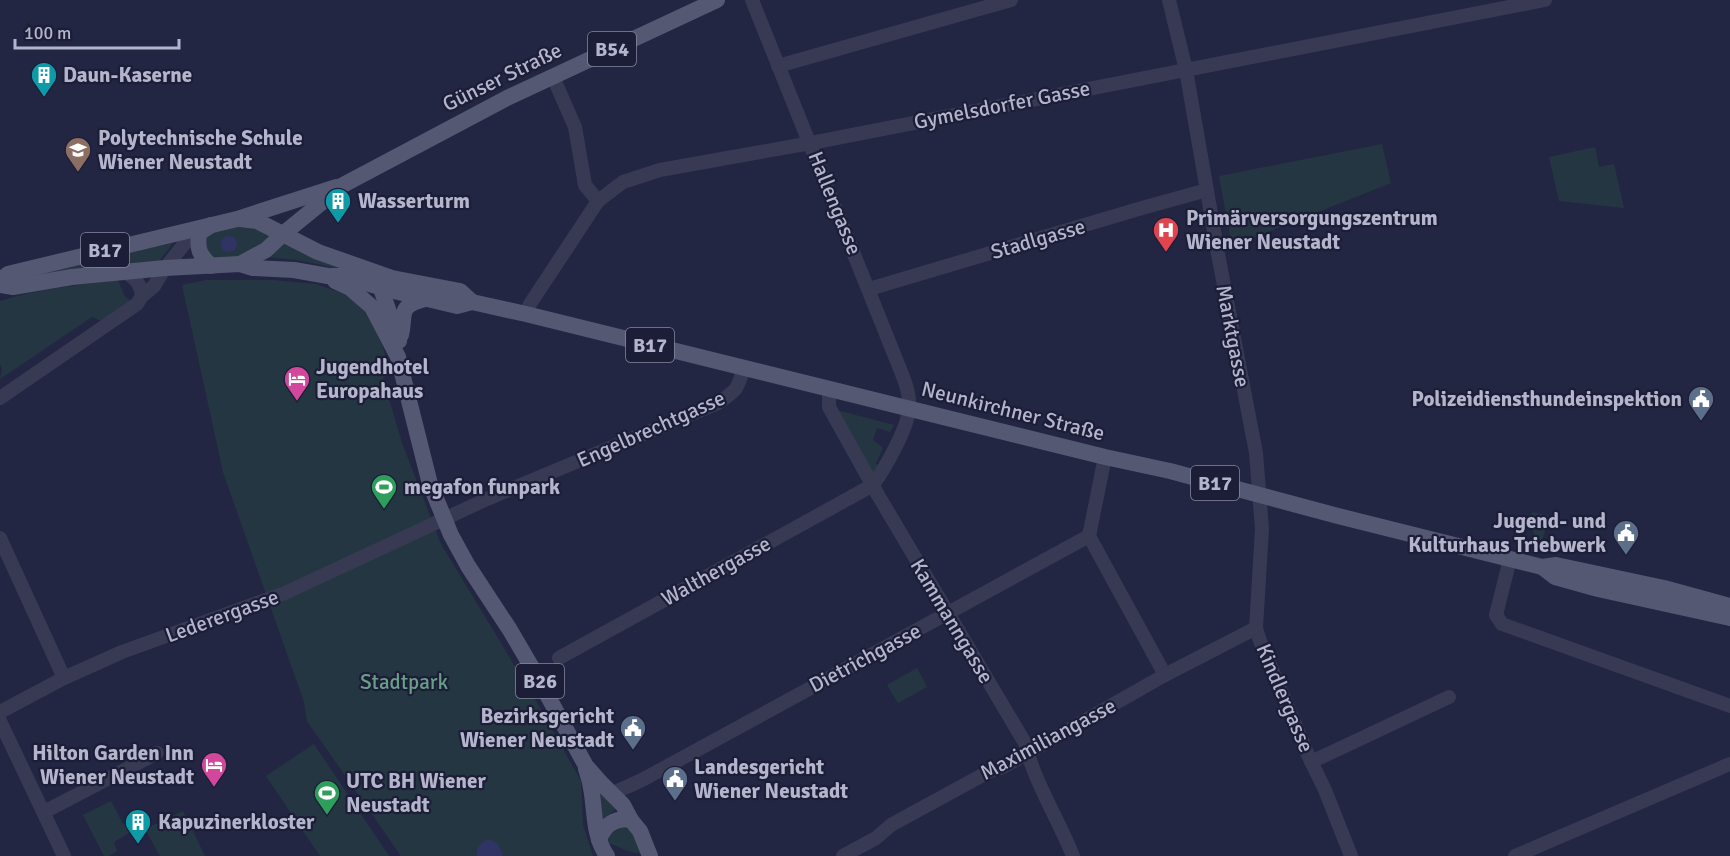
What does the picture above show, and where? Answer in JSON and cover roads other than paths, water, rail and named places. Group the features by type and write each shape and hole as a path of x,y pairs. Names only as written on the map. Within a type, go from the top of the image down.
{"main road":[{"name":"Günser Straße","path":"343,185 553,77 717,0"},
{"name":"B54","path":"283,234 343,185"},
{"name":"B54","path":"237,219 343,185"},
{"path":"313,210 307,227 310,239 318,252"},
{"name":"B17","path":"240,264 72,277 13,287 0,283 8,274 205,229 237,219 257,221 318,252 366,268"},
{"path":"205,229 198,242 200,255 211,266"},
{"path":"240,264 266,250 283,234"},
{"name":"Neunkirchner Straße","path":"240,264 253,268 294,270 459,291 472,302"},
{"name":"B26","path":"366,268 376,278 387,282 399,349 430,484 444,519 468,566 510,630 586,765 640,831 650,856"},
{"name":"B26","path":"328,276 350,288 372,307 399,349"},
{"path":"372,307 373,300 387,282"},
{"name":"Neunkirchner Straße","path":"387,282 425,299 457,306 472,302 526,314 1170,471 1542,567 1556,565 1655,586 1730,606"},
{"name":"B26","path":"399,349 402,317 407,306 425,299"},
{"name":"Neunkirchner Straße","path":"1542,567 1555,577 1598,590 1730,618"},
{"name":"B26","path":"586,765 592,792 594,824 607,856"},
{"path":"599,840 602,831 621,809"}],"street":[{"name":"Hallengasse","path":"752,0 869,289 908,390 910,409"},
{"path":"778,66 1011,0"},
{"name":"Marktgasse","path":"1169,0 1186,70 1256,453 1260,495"},
{"name":"Gymelsdorfer Gasse","path":"526,314 530,304 598,201 623,182 660,170 811,143 1545,0"},
{"path":"553,77 575,127 585,185 598,201"},
{"name":"Stadlgasse","path":"869,289 1207,190"},
{"path":"0,398 136,304 154,286 186,242 205,229"},
{"path":"126,273 135,278 140,285 142,297"},
{"name":"Engelbrechtgasse","path":"444,519 718,403 735,392 744,368"},
{"name":"Kammanngasse","path":"829,389 829,407 947,613 1025,743 1052,813 1062,829 1073,856"},
{"path":"873,485 883,470 910,409"},
{"path":"1105,457 1089,537 1165,675"},
{"name":"Walthergasse","path":"559,658 873,485"},
{"name":"Kindlergasse","path":"1260,495 1262,529 1256,628 1311,762 1326,790 1351,856"},
{"name":"Lederergasse","path":"0,712 64,678 122,652 285,593 444,519"},
{"name":"Dietrichgasse","path":"621,809 642,780 1089,537"},
{"path":"0,538 64,678"},
{"path":"1510,559 1496,615 1502,624 1730,706"},
{"name":"Maximiliangasse","path":"843,856 876,838 901,819 990,771 1003,767 1165,675 1256,628"},
{"path":"1311,762 1449,697"},
{"path":"0,721 64,856"},
{"path":"44,812 156,753"},
{"path":"1515,856 1730,764"}],"water":[{"path":"226,236 232,236 237,244 235,250 226,252 221,247 221,241"},
{"path":"489,839 498,844 503,856 477,856 477,850"}],"place":[{"name":"Daun-Kaserne","path":"44,98"},
{"name":"Polytechnische Schule Wiener Neustadt","path":"78,173"},
{"name":"Wasserturm","path":"338,224"},
{"name":"Primärversorgungszentrum Wiener Neustadt","path":"1166,253"},
{"name":"Jugendhotel Europahaus","path":"297,402"},
{"name":"Polizeidiensthundeinspektion","path":"1701,422"},
{"name":"megafon funpark","path":"384,510"},
{"name":"Jugend- und Kulturhaus Triebwerk","path":"1626,556"},
{"name":"Bezirksgericht Wiener Neustadt","path":"633,751"},
{"name":"Hilton Garden Inn Wiener Neustadt","path":"214,788"},
{"name":"Landesgericht Wiener Neustadt","path":"675,802"},
{"name":"UTC BH Wiener Neustadt","path":"327,816"},
{"name":"Kapuzinerkloster","path":"138,845"}],"park label":[{"name":"Stadtpark","path":"404,682"}]}
